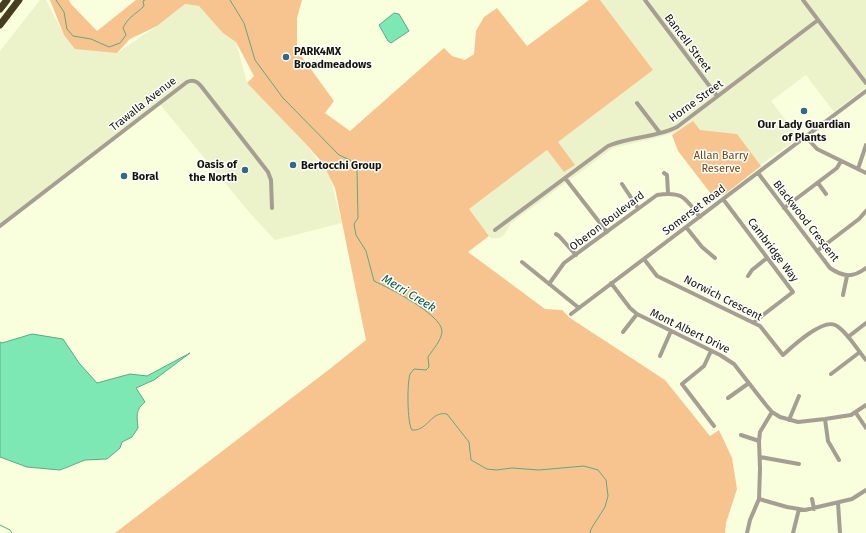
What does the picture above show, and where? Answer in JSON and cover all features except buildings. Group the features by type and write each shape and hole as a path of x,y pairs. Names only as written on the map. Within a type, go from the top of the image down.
{"highway":[{"path":"0,9 7,0"},
{"path":"0,24 19,0"}],"street":[{"name":"Bancell Street","path":"645,0 717,96"},
{"path":"803,0 866,83"},
{"name":"Horne Street","path":"495,230 608,146 660,133 677,127 818,20"},
{"name":"Trawalla Avenue","path":"0,226 185,83 191,80 201,86 268,172 271,180 272,208"},
{"name":"Somerset Road","path":"571,314 866,91"},
{"path":"637,103 660,133"},
{"path":"806,137 817,149 866,172"},
{"path":"858,169 866,145"},
{"path":"784,208 837,168 841,161"},
{"path":"664,172 667,176 668,193 677,194 684,198 700,217"},
{"name":"Blackwood Crescent","path":"758,173 830,268 835,272 847,276"},
{"path":"565,178 606,232"},
{"path":"818,183 826,194"},
{"path":"622,184 638,208"},
{"name":"Oberon Boulevard","path":"549,284 561,266 657,195 668,193"},
{"name":"Cambridge Way","path":"723,199 793,292 754,322"},
{"path":"817,251 859,219 866,211"},
{"path":"686,227 702,247 715,258"},
{"path":"556,234 560,236 576,255"},
{"path":"748,276 752,270 768,258"},
{"name":"Norwich Crescent","path":"644,259 658,276 760,326 783,355 816,328 826,324 836,325 848,337"},
{"path":"522,262 579,308"},
{"path":"843,295 847,276 858,274 866,268"},
{"name":"Mont Albert Drive","path":"612,283 630,308 637,314 734,364 772,412 780,417 798,422 825,419 856,413 866,405"},
{"path":"623,332 637,314"},
{"path":"866,324 848,337 866,360"},
{"path":"660,356 671,331"},
{"path":"711,351 704,366 682,384 714,426"},
{"path":"831,374 860,352"},
{"path":"728,398 749,383"},
{"path":"789,420 799,396"},
{"path":"747,533 750,520 759,499 760,432 772,412"},
{"path":"856,413 866,428"},
{"path":"825,419 828,441 839,460"},
{"path":"741,435 759,441"},
{"path":"760,457 799,464"},
{"path":"759,499 788,507 814,509 852,499 866,490"},
{"path":"812,499 814,509"},
{"path":"838,503 840,533"},
{"path":"793,533 800,509"}],"shaded area":[{"path":"40,0 46,0 64,35 117,53 157,26 185,4 199,6 236,42 247,83 304,142 330,177 342,223 275,240 249,212 159,103 0,227 0,51"},
{"path":"600,0 866,0 866,87 834,112 806,75 771,101 799,138 760,165 736,134 699,131 693,121 681,130 671,134 613,148 511,223 504,235 500,238 491,238 468,209 547,150 564,172 574,165 557,142 653,70"},
{"path":"394,13 399,14 409,31 391,43 388,41 379,25"},
{"path":"32,334 63,339 79,363 97,383 130,374 147,376 190,353 154,380 136,388 145,402 138,411 138,428 132,437 122,442 120,448 107,459 85,460 60,470 27,467 0,457 0,342 2,343"}],"green space":[{"path":"50,0 69,0 97,31 136,0 302,0 297,18 297,50 334,101 325,113 350,131 444,48 452,56 465,60 474,54 476,31 484,17 497,8 527,46 589,0 600,0 653,70 558,142 575,165 564,172 547,150 469,209 489,236 468,252 545,309 562,310 570,318 665,380 710,436 719,430 732,458 737,489 726,523 725,533 115,533 366,340 335,188 320,160 247,83 254,76 236,42 223,33 199,6 185,4 157,26 130,39 117,53 75,49 64,35"},
{"name":"Allan Barry Reserve","path":"693,121 700,130 737,134 761,166 725,194 715,199 678,151 672,135"}],"waterway":[{"name":"Merri Creek","path":"56,0 64,12 67,29 73,36 91,39 109,47 120,43 126,35 123,28 125,24 144,6 143,1 145,0"},
{"name":"Merri Creek","path":"230,0 244,23 255,60 283,98 339,155 350,160 357,170 358,218 354,224 356,235 366,251 374,281 391,289 424,310 433,317 439,324 442,331 439,341 428,357 429,367 426,370 414,369 410,374 408,403 409,420 412,430 417,430 423,427 435,416 447,414 469,442 471,460 487,469 496,470 512,468 539,470 584,466 598,470 606,480 608,496 605,507 590,533"},
{"path":"0,525 10,530 12,533"}],"place":[{"name":"PARK4MX Broadmeadows","path":"286,57"},
{"name":"Our Lady Guardian of Plants","path":"804,111"},
{"name":"Bertocchi Group","path":"293,165"},
{"name":"Oasis of the North","path":"245,170"},
{"name":"Boral","path":"124,176"}]}
